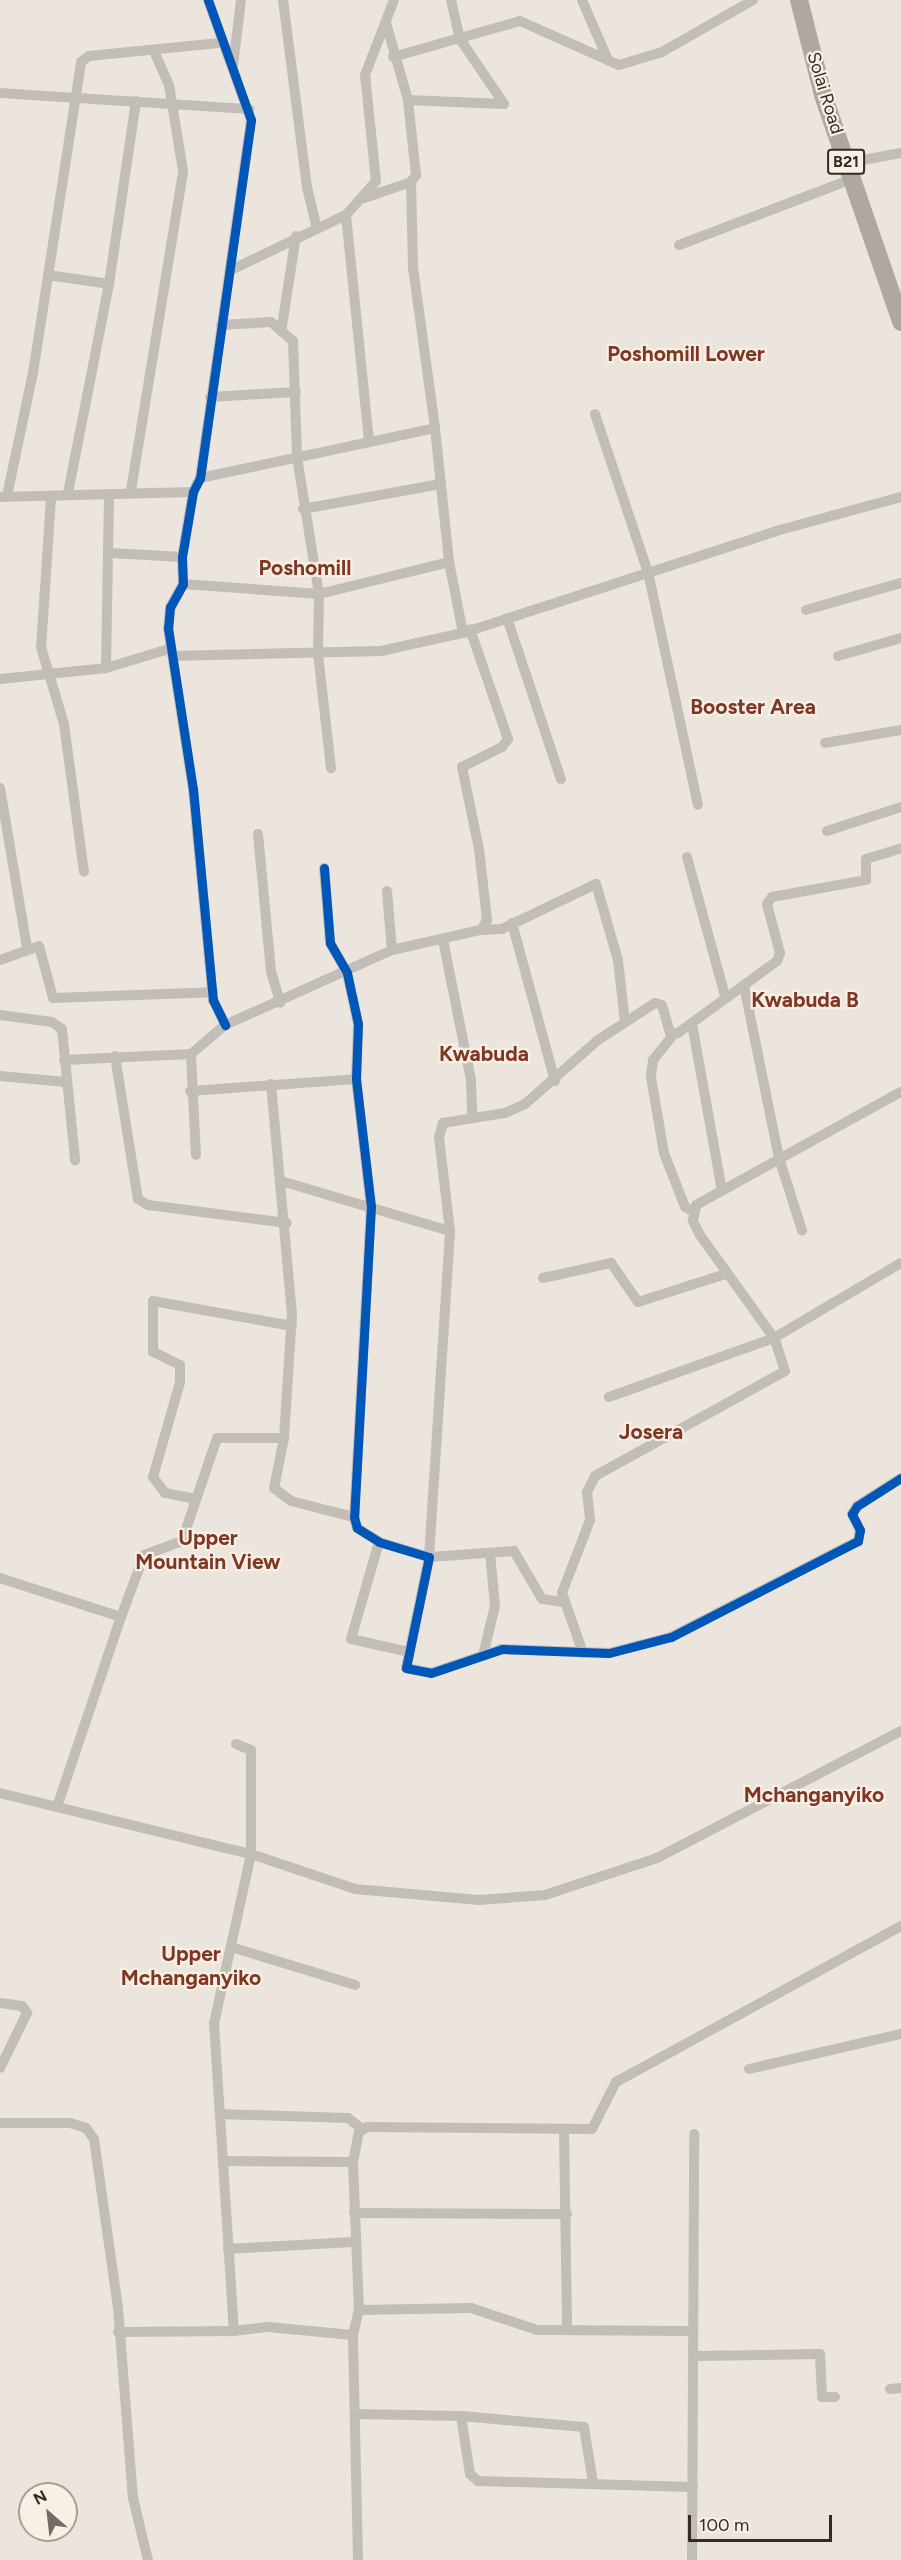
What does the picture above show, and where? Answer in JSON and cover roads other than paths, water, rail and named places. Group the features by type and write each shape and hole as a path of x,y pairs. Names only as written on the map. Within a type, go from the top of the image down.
{"highway":[{"name":"Solai Road","path":"799,0 849,171 901,321"}],"street":[{"path":"208,0 220,43 233,66 249,109 231,270 210,397 200,478 193,492 182,557 183,584 170,607 171,653 213,992 225,1025"},
{"path":"233,66 241,0"},
{"path":"283,0 307,187 317,229"},
{"path":"231,270 296,236 317,229 345,215 364,198 376,181 365,75 394,0"},
{"path":"408,100 504,104 460,39 451,0"},
{"path":"582,0 608,60"},
{"path":"393,57 520,21 619,65 663,52 753,0"},
{"path":"386,23 393,57 408,100 416,166 411,182 412,268 435,428 449,562 467,631 508,739 462,767 479,849 487,920 481,930"},
{"path":"193,492 131,490 109,497 68,493 51,498 3,497 48,275 84,58 220,43"},
{"path":"131,490 183,171 169,85 154,51"},
{"path":"0,93 79,94 171,105 249,109"},
{"path":"68,493 109,284 136,101"},
{"path":"679,245 849,171 901,153"},
{"path":"364,198 411,182"},
{"path":"345,215 369,442"},
{"path":"296,236 282,326 293,340 297,457 303,509 319,594 318,654 331,768"},
{"path":"48,275 109,284"},
{"path":"221,325 282,326"},
{"path":"210,397 296,392"},
{"path":"595,414 648,572 698,805"},
{"path":"200,478 435,428"},
{"path":"303,509 441,484"},
{"path":"106,668 110,553 109,497"},
{"path":"0,679 50,671 106,668 171,653 318,654 381,651 467,631 648,572 901,497"},
{"path":"51,498 40,637 64,724 84,872"},
{"path":"110,553 182,557"},
{"path":"183,584 319,594 449,562"},
{"path":"806,609 901,583"},
{"path":"507,618 561,779"},
{"path":"838,656 901,638"},
{"path":"825,743 901,730"},
{"path":"0,788 27,947"},
{"path":"827,831 901,807"},
{"path":"258,834 271,972 280,1003"},
{"path":"694,1212 685,1207 664,1153 651,1077 654,1060 674,1035 692,1024 724,996 744,986 780,956 767,904 772,897 866,880 866,859 901,848"},
{"path":"687,857 724,996"},
{"path":"324,868 330,943 346,973 358,1024 356,1079 371,1206 354,1517 357,1528 379,1542 429,1557 514,1551 542,1599 562,1602"},
{"path":"64,1060 191,1054 225,1025 280,1003 392,950 481,930 498,931 596,884 618,960 625,1022"},
{"path":"387,891 392,950"},
{"path":"512,923 555,1081"},
{"path":"443,940 471,1080 472,1118"},
{"path":"0,960 35,943 42,951 53,998 213,992"},
{"path":"744,986 778,1158 802,1230"},
{"path":"674,1035 660,1003 625,1022 555,1081 506,1113 443,1123 439,1137 450,1231 429,1557 406,1668 419,1674 484,1651 583,1653 624,1651 671,1637 858,1541 860,1530 852,1514 857,1506 901,1478"},
{"path":"0,1015 59,1025 75,1160"},
{"path":"692,1024 722,1190"},
{"path":"191,1054 196,1074 190,1091 196,1155"},
{"path":"115,1056 138,1199 148,1205 287,1223"},
{"path":"0,1076 66,1082"},
{"path":"190,1091 356,1079"},
{"path":"271,1084 287,1223 291,1326 284,1438 274,1488 291,1501 354,1517"},
{"path":"583,1653 562,1602 590,1520 587,1492 595,1476 782,1376 774,1338 700,1235 694,1212 696,1205 901,1092"},
{"path":"281,1181 450,1231"},
{"path":"543,1278 611,1263 638,1302 726,1274"},
{"path":"609,1397 774,1338 901,1263"},
{"path":"196,1499 165,1493 153,1477 180,1382 180,1365 153,1352 153,1301 291,1326"},
{"path":"57,1807 144,1555 182,1541 217,1438 284,1438"},
{"path":"379,1542 351,1639 410,1652"},
{"path":"484,1651 495,1606 490,1553"},
{"path":"0,1591 2,1579 121,1617"},
{"path":"0,1793 250,1854 365,1891 479,1900 545,1895 657,1858 901,1731"},
{"path":"234,2331 214,2023 250,1854 251,1750 236,1744"},
{"path":"220,2115 348,2118 362,2129 564,2132 596,2127 603,2099 616,2082 901,1926"},
{"path":"231,1947 355,1985"},
{"path":"0,2003 22,2006 27,2013 0,2068"},
{"path":"749,2069 901,2034"},
{"path":"0,2123 70,2123 86,2128 94,2139 118,2332 133,2498 148,2560"},
{"path":"358,2560 353,2335 360,2310 353,2242 353,2162 362,2129"},
{"path":"564,2132 567,2329"},
{"path":"692,2560 695,2356 691,2331 694,2134"},
{"path":"224,2161 353,2162"},
{"path":"354,2213 567,2214"},
{"path":"228,2249 353,2242"},
{"path":"360,2310 480,2309 537,2330 691,2331"},
{"path":"118,2332 234,2331 268,2327 353,2335"},
{"path":"695,2356 820,2354 822,2397 835,2397"},
{"path":"355,2414 461,2416 584,2427 593,2483"},
{"path":"461,2416 470,2474 478,2481 693,2487"}],"district":[{"name":"Poshomill Lower","path":"686,354"},
{"name":"Poshomill","path":"305,568"},
{"name":"Booster Area","path":"753,707"},
{"name":"Kwabuda B","path":"805,1000"},
{"name":"Kwabuda","path":"484,1054"},
{"name":"Josera","path":"651,1432"},
{"name":"Upper Mountain View","path":"208,1550"},
{"name":"Mchanganyiko","path":"814,1795"},
{"name":"Upper Mchanganyiko","path":"191,1966"}]}
